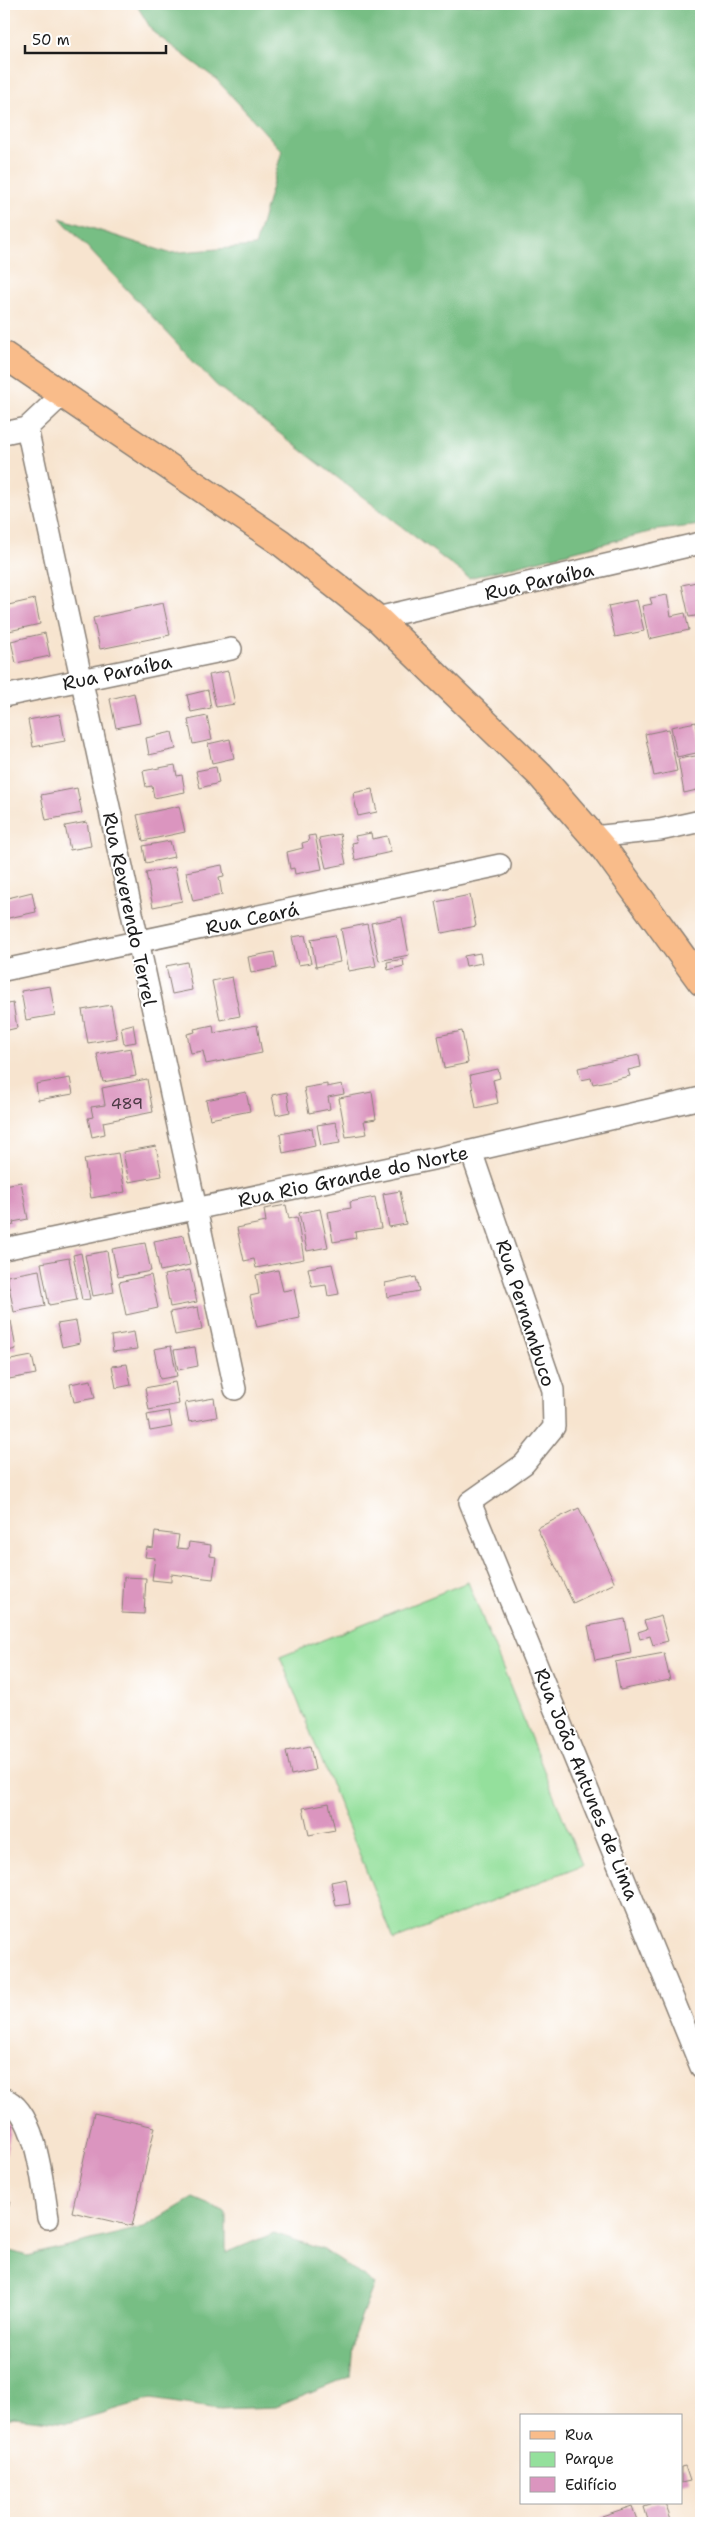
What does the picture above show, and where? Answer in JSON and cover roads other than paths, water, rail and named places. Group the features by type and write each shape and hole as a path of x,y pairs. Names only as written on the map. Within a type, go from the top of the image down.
{"main road":[{"path":"4,355 280,542 377,618 540,775 593,837 701,982"}],"street":[{"path":"4,433 27,428 63,394"},
{"name":"Rua Reverendo Terrel","path":"27,428 194,1210 235,1389"},
{"name":"Rua Paraíba","path":"377,618 701,544"},
{"name":"Rua Paraíba","path":"4,696 231,649"},
{"path":"593,837 660,830 701,821"},
{"name":"Rua Ceará","path":"4,970 500,865"},
{"name":"Rua Rio Grande do Norte","path":"4,1249 471,1151 701,1098"},
{"name":"Rua Pernambuco","path":"470,1502 524,1464 554,1427 552,1390 471,1151"},
{"name":"Rua João Antunes de Lima","path":"470,1502 701,2067"},
{"path":"4,2099 12,2102 25,2118 36,2150 48,2218"}]}
